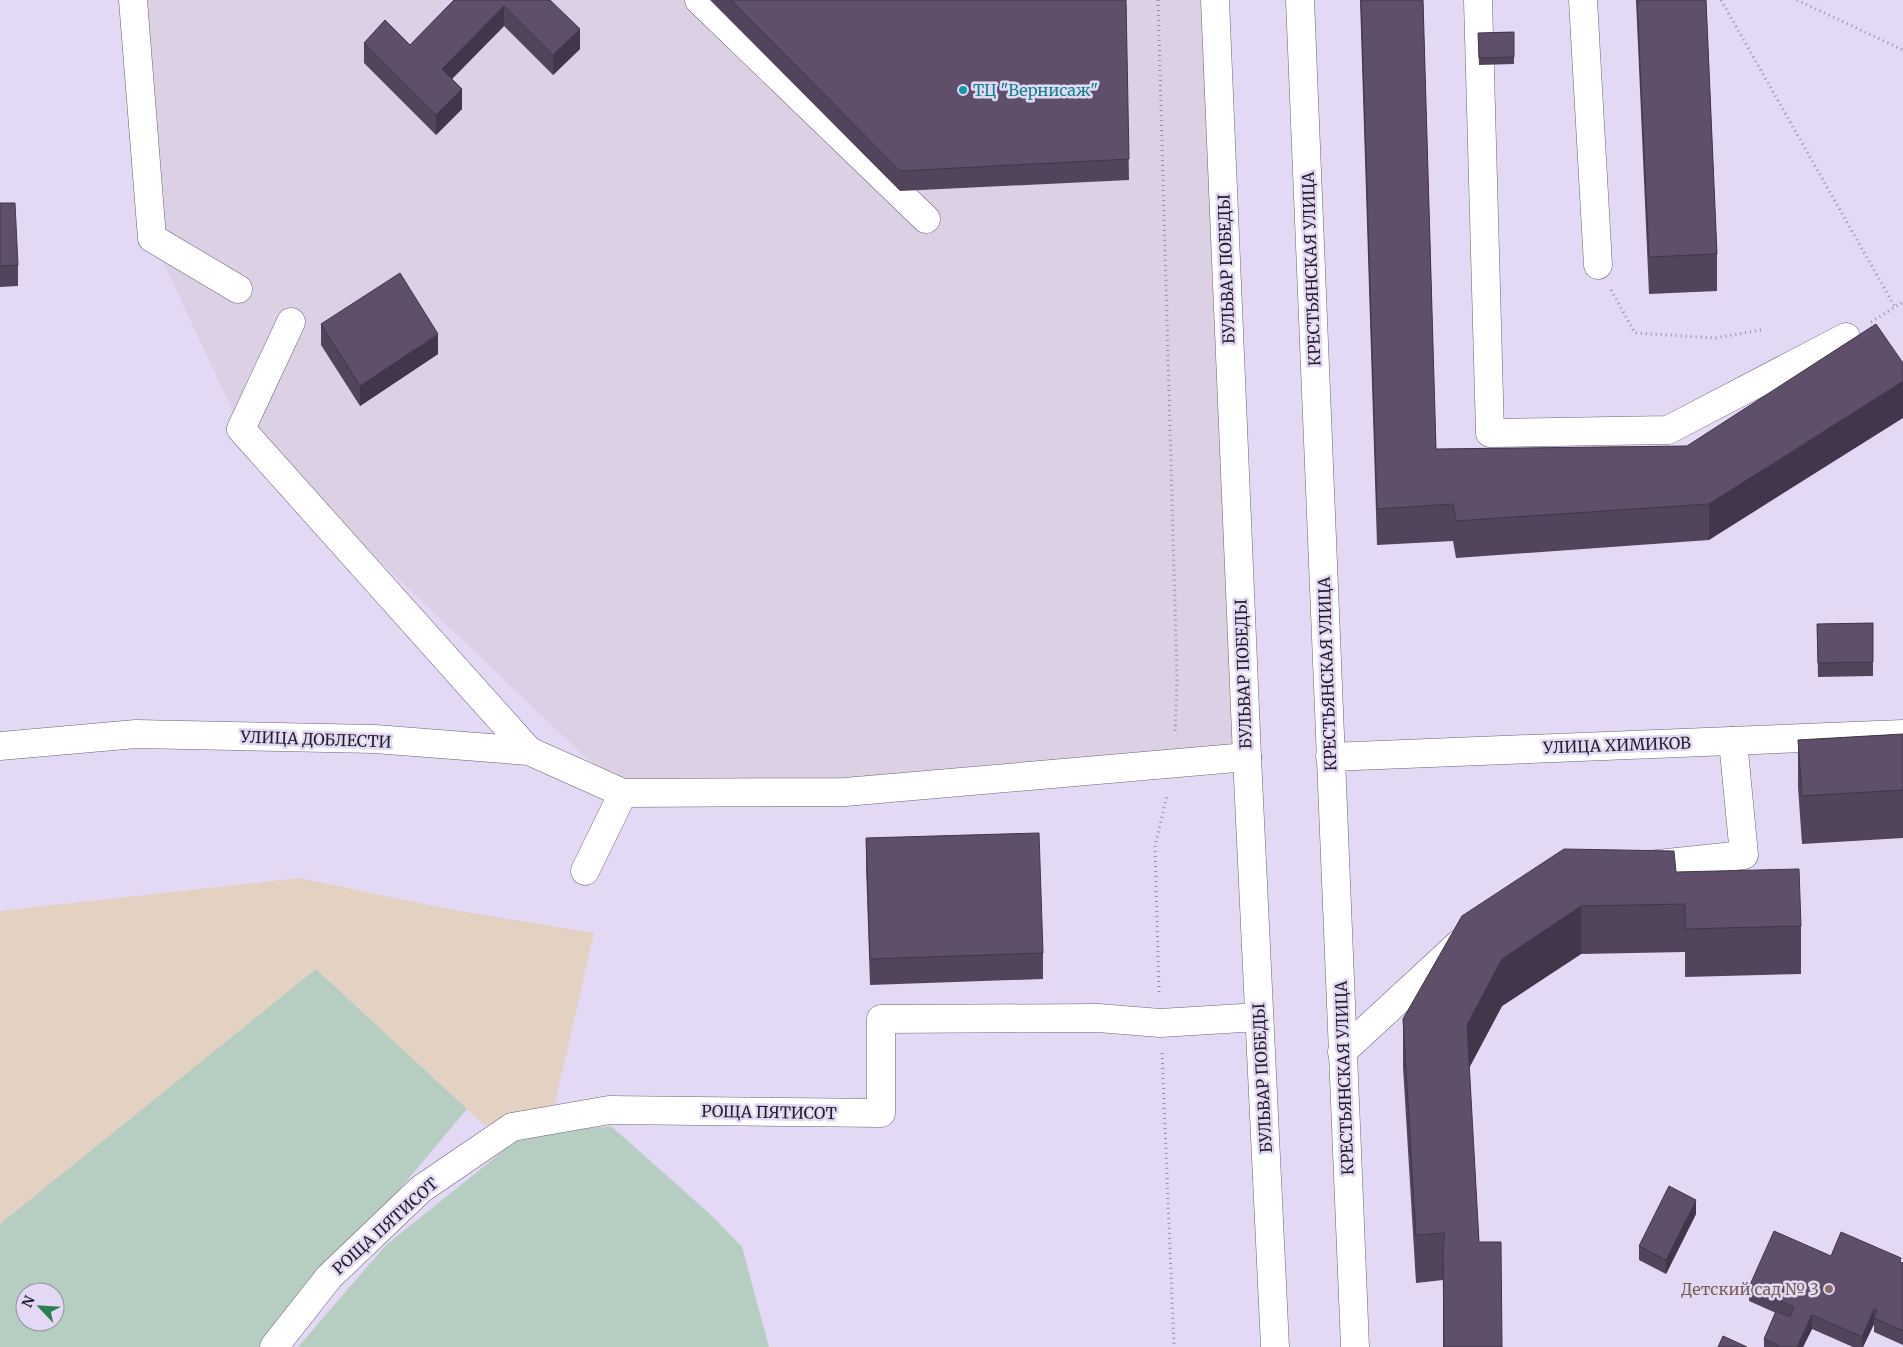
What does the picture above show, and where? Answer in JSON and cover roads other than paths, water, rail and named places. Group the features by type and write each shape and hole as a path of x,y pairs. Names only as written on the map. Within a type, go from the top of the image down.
{"street":[{"path":"133,0 152,238 238,290"},
{"path":"699,0 926,220"},
{"name":"БУЛЬВАР ПОБЕДЫ","path":"1215,0 1247,757 1275,1347"},
{"name":"КРЕСТЬЯНСКАЯ УЛИЦА","path":"1300,0 1355,1347"},
{"path":"1478,0 1490,432 1668,430 1857,331"},
{"path":"1583,0 1598,265"},
{"path":"291,322 242,429 530,751"},
{"name":"УЛИЦА ДОБЛЕСТИ","path":"0,746 136,734 375,739 530,751 623,793"},
{"name":"УЛИЦА ХИМИКОВ","path":"1330,756 1903,734"},
{"path":"1618,868 1744,855 1733,740"},
{"path":"585,871 623,793 845,792 1247,757"},
{"path":"1342,1052 1480,924"},
{"name":"РОЩА ПЯТИСОТ","path":"274,1347 329,1277 421,1189 512,1128 609,1110 881,1113 881,1019 1098,1018 1160,1023 1259,1017"}],"place":[{"name":"ТЦ \"Вернисаж\"","path":"963,90"},
{"name":"Детский сад № 3","path":"1829,1289"}]}
